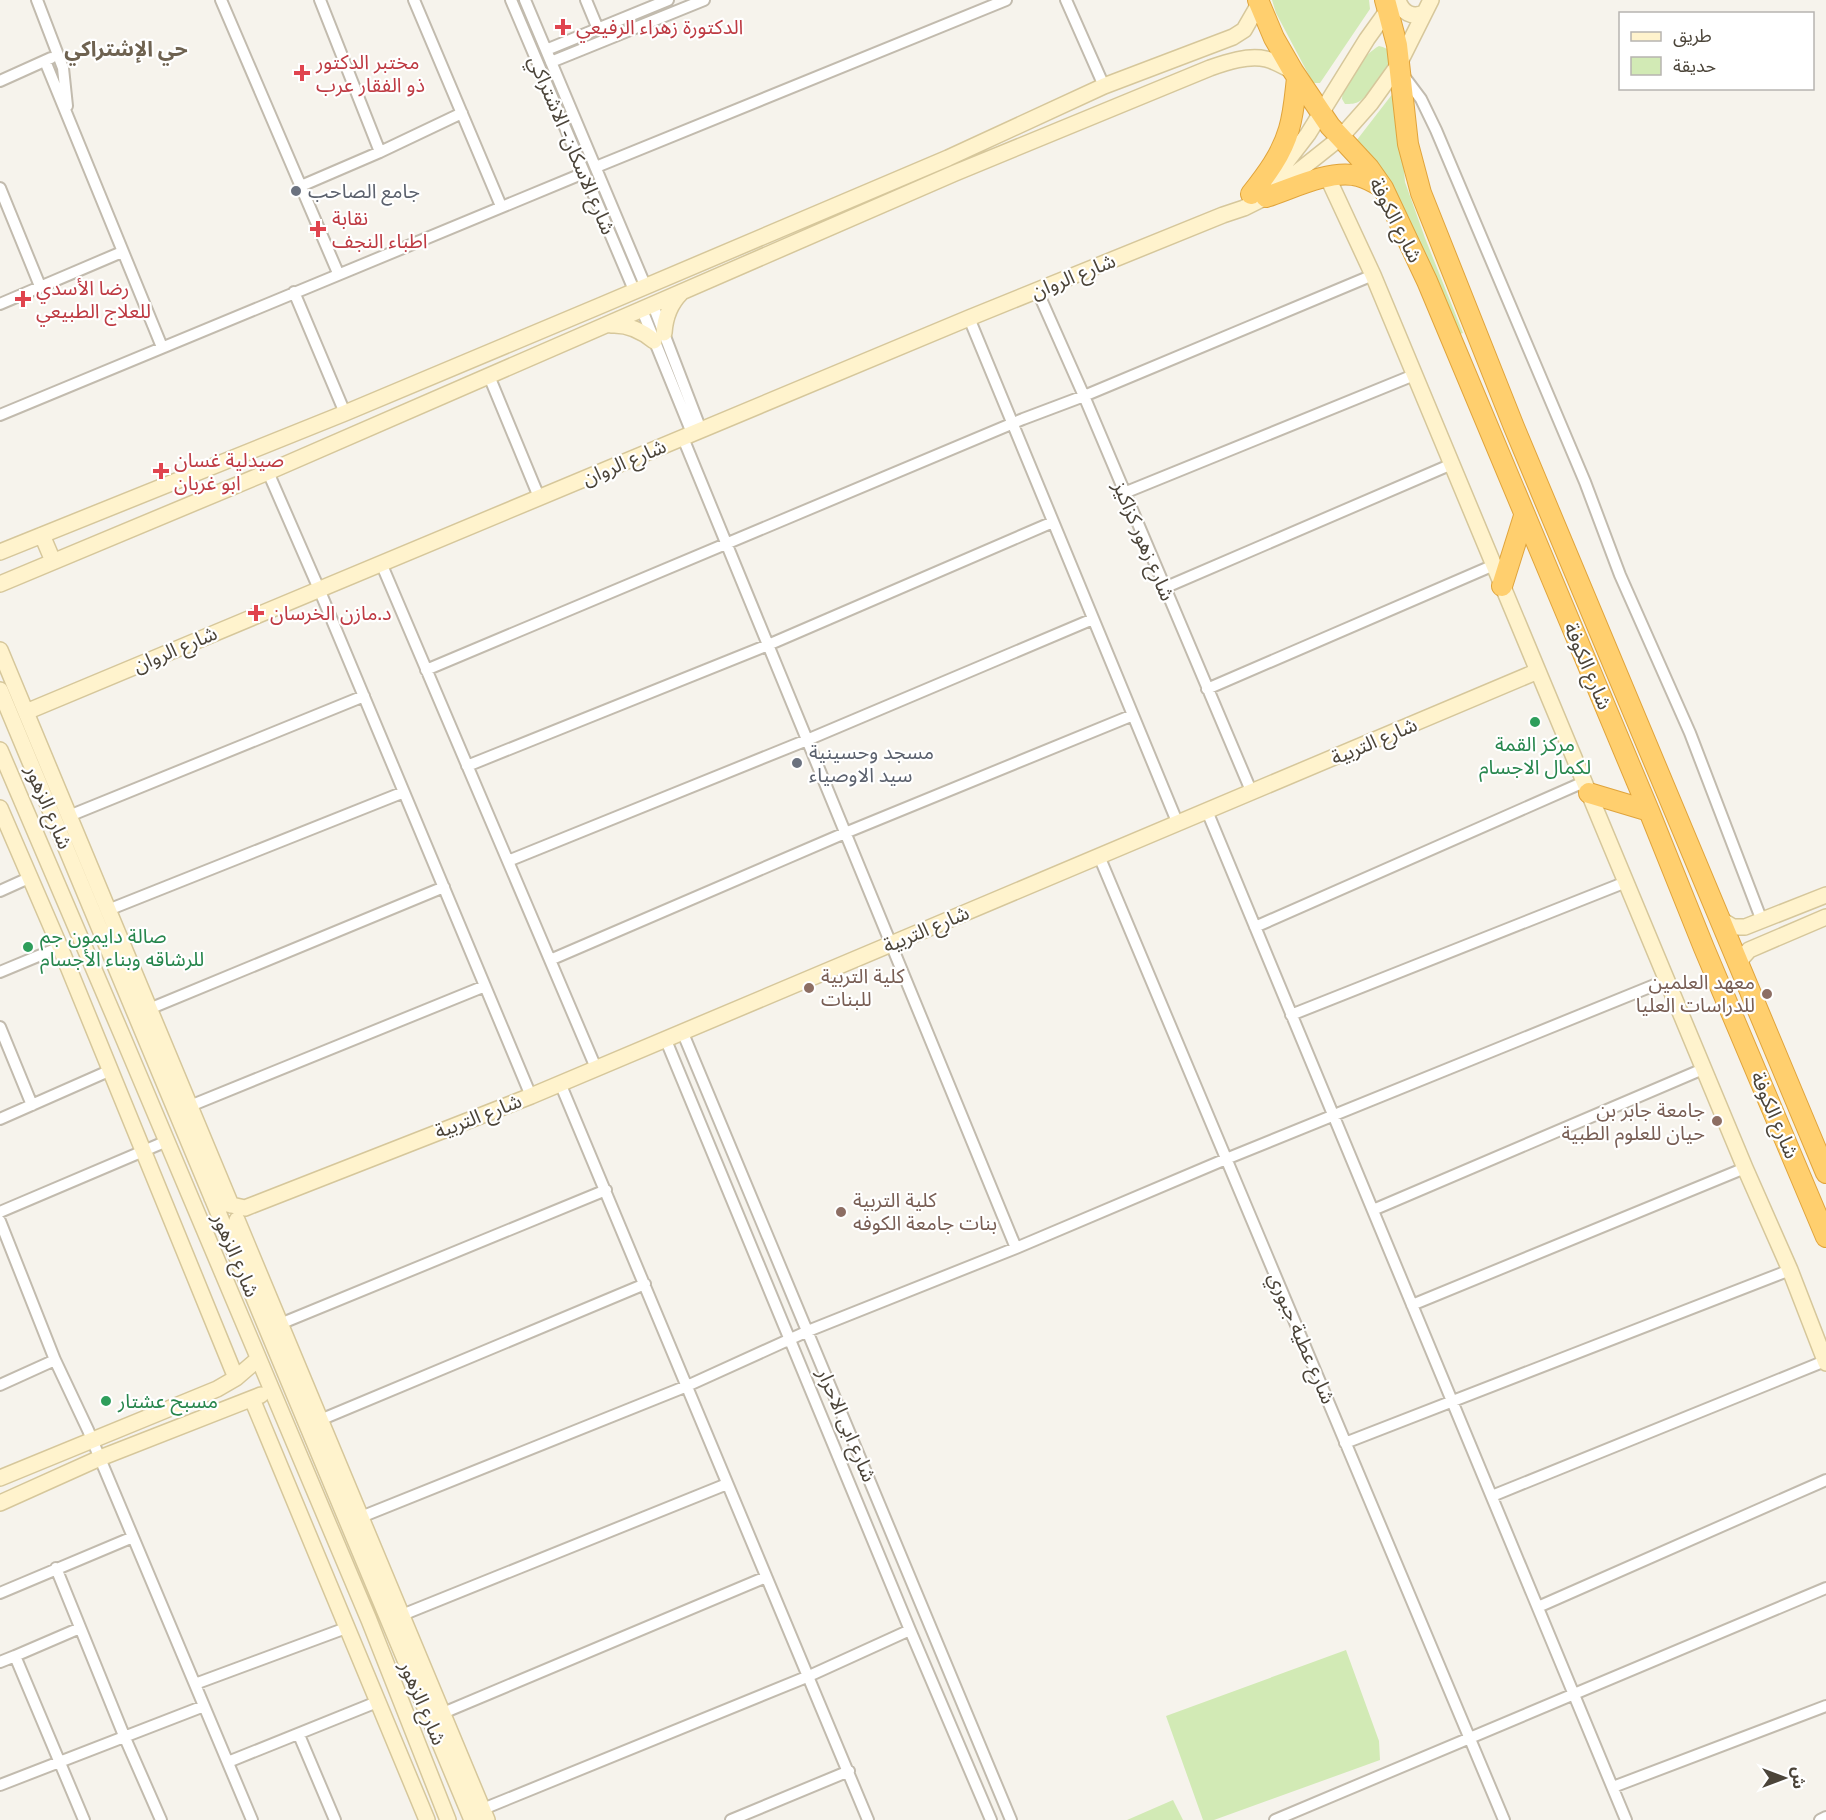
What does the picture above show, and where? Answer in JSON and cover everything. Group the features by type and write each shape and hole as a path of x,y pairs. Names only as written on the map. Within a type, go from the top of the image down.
{"highway":[{"name":"شارع الكوفة","path":"1258,2 1274,38 1321,113 1340,138 1369,168 1383,188 1427,281 1826,1237"},
{"name":"شارع الكوفة","path":"1392,3 1408,144 1421,193 1514,427 1826,1173"},
{"path":"1258,196 1289,131 1294,106 1295,74"},
{"path":"1258,196 1327,176 1352,174 1366,178 1383,188"},
{"path":"1502,586 1524,516"},
{"path":"1586,787 1649,811"},
{"path":"1720,986 1719,981 1725,970 1740,968"}],"main road":[{"path":"0,552 345,413 948,158 1104,86 1233,37 1244,30 1258,2"},
{"path":"1392,3 1406,12 1418,15 1427,6"},
{"name":"شارع الروان","path":"1258,196 1295,152 1392,3"},
{"name":"شارع الروان","path":"26,712 969,318 1223,214 1244,208 1340,138 1400,67 1427,6"},
{"path":"0,584 268,472 955,173 1226,62 1267,59 1295,74"},
{"path":"948,158 955,164 955,173"},
{"path":"1327,176 1373,275 1745,1168 1790,1270 1826,1362"},
{"path":"605,326 632,327 659,337 667,314 683,291"},
{"path":"547,327 555,348"},
{"path":"42,535 54,561"},
{"path":"0,651 26,712 45,779 69,816 190,1106 238,1211 280,1324 320,1420 339,1483 361,1517 443,1713 481,1816"},
{"name":"شارع التربية","path":"238,1211 560,1083 1538,671"},
{"name":"شارع الزهور","path":"0,690 45,779 152,1055 232,1245 339,1483 406,1664 481,1816"},
{"name":"شارع الزهور","path":"0,750 375,1635 447,1820"},
{"path":"0,768 13,780"},
{"path":"0,811 31,877 236,1378"},
{"path":"1718,918 1733,927 1745,927 1826,895"},
{"path":"44,910 64,900"},
{"path":"1740,968 1742,958 1749,950 1826,917"},
{"path":"1762,921 1770,940"},
{"path":"122,1035 133,1035 140,1026"},
{"path":"135,1066 141,1057 152,1055"},
{"path":"212,1198 238,1211"},
{"path":"232,1245 238,1211"},
{"path":"0,1478 216,1389 236,1378 258,1359"},
{"path":"0,1503 100,1458 272,1391"},
{"path":"252,1399 427,1820"},
{"path":"71,1449 80,1467"},
{"path":"294,1502 314,1493"},
{"path":"375,1635 385,1635 392,1627"},
{"path":"389,1672 396,1664 406,1664"}],"street":[{"path":"37,0 59,54 65,80 67,115"},
{"path":"221,0 338,273"},
{"path":"320,0 380,152"},
{"path":"414,0 501,206"},
{"name":"شارع الاسكان - الاشتراكي","path":"511,0 584,173 639,287"},
{"name":"شارع الاسكان - الاشتراكي","path":"525,0 596,167 639,287"},
{"path":"586,0 598,29"},
{"path":"546,50 598,29 647,4 668,0"},
{"path":"551,62 704,0"},
{"path":"596,167 1006,0"},
{"path":"1066,0 1104,86"},
{"path":"0,81 59,54"},
{"path":"45,61 162,347"},
{"path":"1400,67 1436,130 1585,482 1620,575 1690,733 1762,921"},
{"path":"558,113 571,107"},
{"path":"301,186 462,113"},
{"path":"0,415 584,173"},
{"path":"0,188 40,286"},
{"path":"0,304 123,252"},
{"path":"426,670 1373,275"},
{"name":"شارع زهور كزاكيز","path":"1037,290 1251,793"},
{"path":"294,292 345,413"},
{"path":"647,307 692,434 726,544 1016,1248"},
{"path":"969,318 1178,824"},
{"path":"1124,493 1414,375"},
{"path":"489,376 539,497"},
{"path":"1164,588 1452,464"},
{"path":"268,472 531,1095"},
{"path":"467,766 768,645 1053,522"},
{"path":"381,563 596,1068"},
{"path":"1207,689 1494,565"},
{"path":"508,861 807,740 1093,619"},
{"path":"69,816 364,696"},
{"path":"550,960 845,833 1133,715"},
{"path":"1255,927 1586,787"},
{"path":"108,910 404,792"},
{"path":"1207,811 1626,1820"},
{"name":"شارع عطية جبوري","path":"1100,856 1504,1820"},
{"path":"0,891 31,877"},
{"path":"1292,1015 1626,882"},
{"path":"149,1009 444,887"},
{"path":"0,972 60,947"},
{"path":"361,1517 687,1386 808,1331 1016,1248 1226,1159 1667,980"},
{"path":"190,1106 485,986"},
{"path":"0,1027 32,1105"},
{"name":"شارع ابی الاحرار","path":"682,1031 1011,1820"},
{"name":"شارع ابی الاحرار","path":"665,1038 991,1820"},
{"path":"1372,1210 1704,1069"},
{"path":"0,1119 111,1070"},
{"path":"560,1083 868,1820"},
{"path":"0,1212 167,1141"},
{"path":"1412,1305 1745,1168"},
{"path":"280,1324 606,1190"},
{"path":"0,1221 55,1360 100,1458 252,1820"},
{"path":"1345,1443 1790,1270"},
{"path":"320,1420 645,1284"},
{"path":"0,1385 55,1360"},
{"path":"1492,1496 1826,1362"},
{"path":"1538,1607 1826,1480"},
{"path":"402,1615 727,1484"},
{"path":"0,1593 133,1537"},
{"path":"56,1568 160,1820"},
{"path":"443,1713 766,1577"},
{"path":"1275,1820 1826,1588"},
{"path":"0,1662 80,1628"},
{"path":"195,1684 346,1628"},
{"path":"481,1816 809,1676 910,1630"},
{"path":"15,1656 84,1820"},
{"path":"228,1762 377,1702"},
{"path":"0,1785 204,1706"},
{"path":"1613,1787 1826,1706"},
{"path":"299,1735 335,1820"},
{"path":"730,1820 849,1771"},
{"path":"1820,1820 1826,1817"}],"green space":[{"path":"1272,0 1369,0 1370,9 1320,83 1313,83 1276,13"},
{"path":"1379,46 1386,48 1391,54 1390,66 1386,73 1360,101 1345,104 1342,99 1343,92 1350,77 1367,55"},
{"path":"1397,88 1405,182 1463,333 1454,336 1353,145"},
{"path":"1346,1650 1379,1741 1380,1760 1214,1820 1203,1820 1166,1716"},
{"path":"1173,1800 1183,1820 1127,1820"}],"place":[{"name":"الدكتورة زهراء الرفيعي","path":"563,27"},
{"name":"مختبر الدكتور ذو الفقار عرب","path":"302,73"},
{"name":"جامع الصاحب","path":"296,191"},
{"name":"نقابة اطباء النجف","path":"318,229"},
{"name":"رضا الأسدي للعلاج الطبيعي","path":"23,299"},
{"name":"صيدلية غسان ابو غربان","path":"161,471"},
{"name":"د.مازن الخرسان","path":"256,613"},
{"name":"مركز القمة لكمال الاجسام","path":"1535,722"},
{"name":"مسجد وحسينية سيد الاوصياء","path":"797,763"},
{"name":"صالة دايمون جم للرشاقه وبناء الأجسام","path":"28,947"},
{"name":"كلية التربية للبنات","path":"809,988"},
{"name":"معهد العلمين للدراسات العليا","path":"1767,994"},
{"name":"جامعة جابر بن حيان للعلوم الطبية","path":"1717,1121"},
{"name":"كلية التربية بنات جامعة الكوفه","path":"841,1212"},
{"name":"مسبح عشتار","path":"106,1401"}],"district":[{"name":"حي الإشتراكي","path":"126,49"}]}
